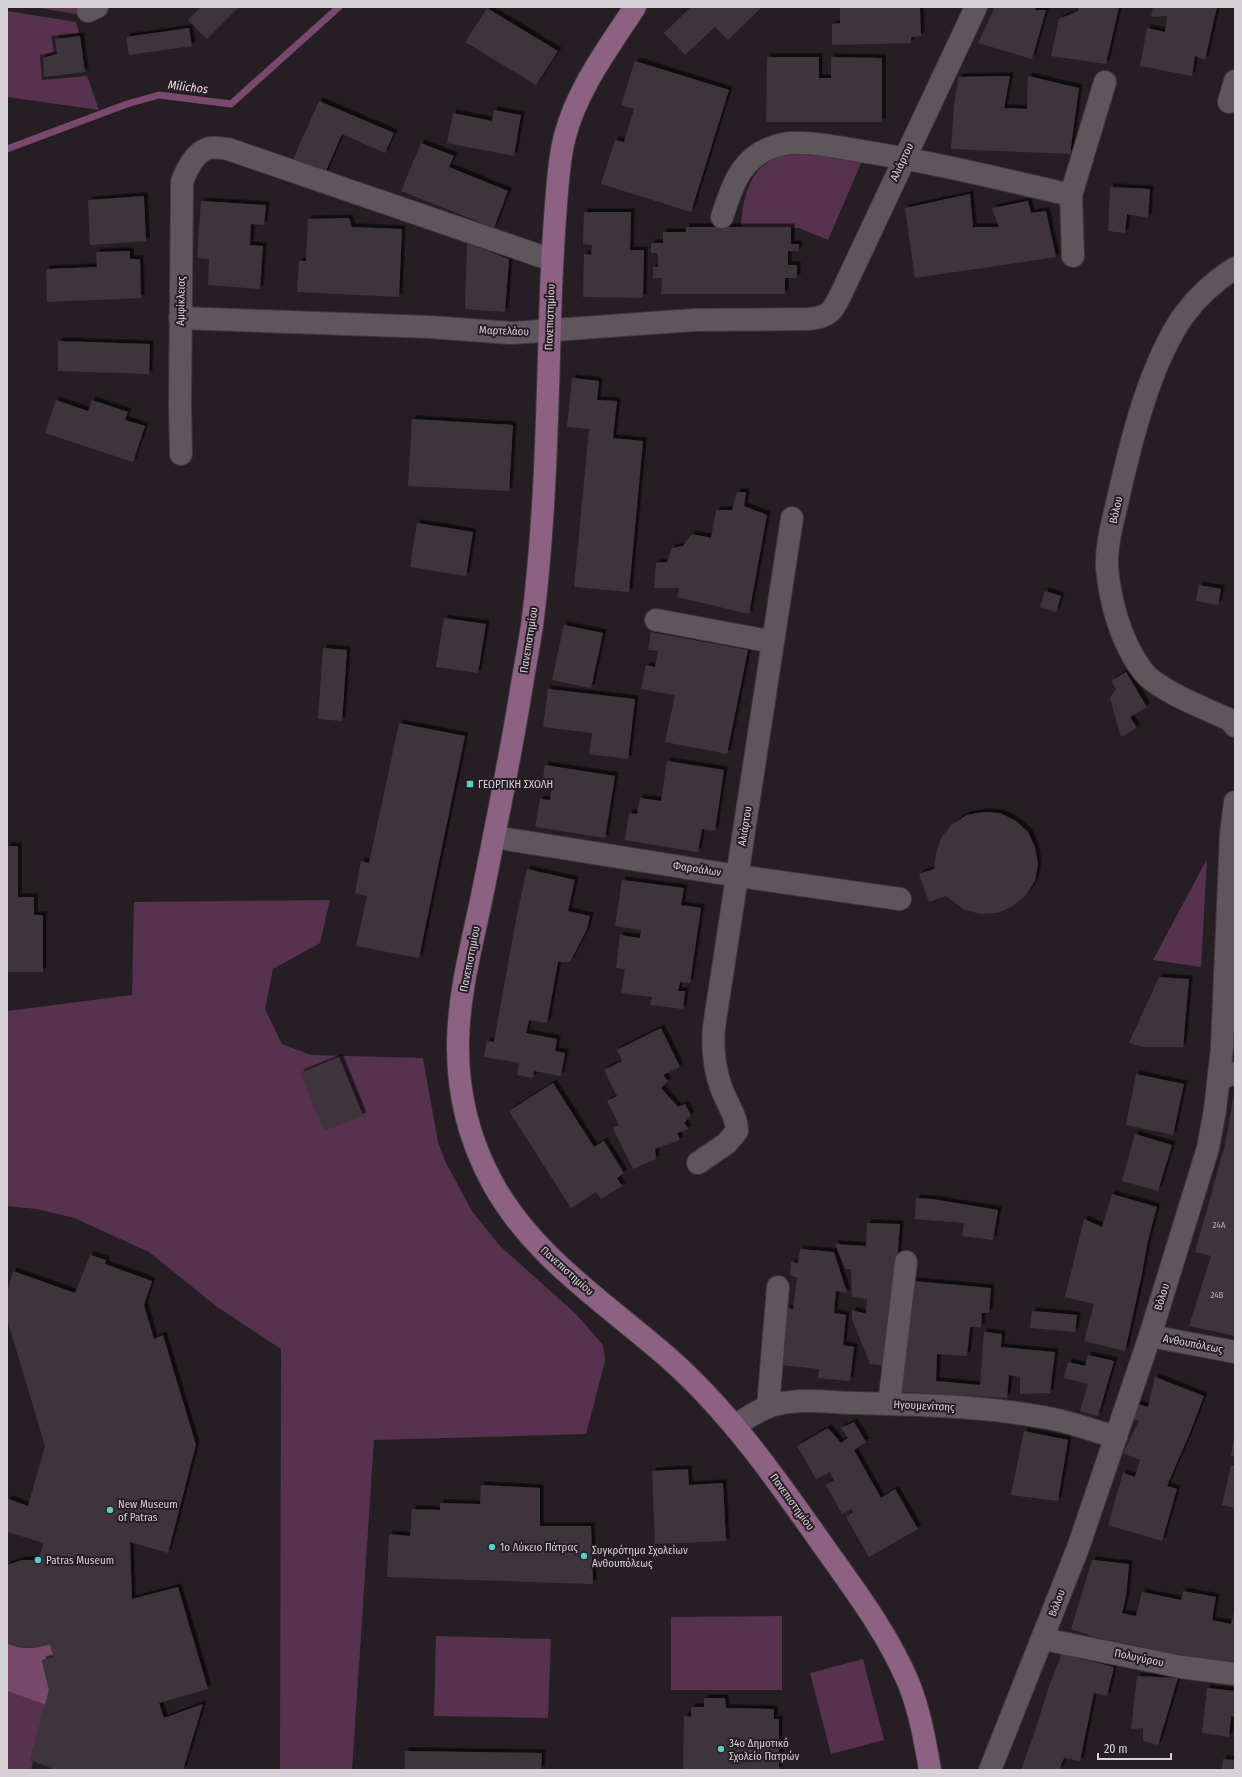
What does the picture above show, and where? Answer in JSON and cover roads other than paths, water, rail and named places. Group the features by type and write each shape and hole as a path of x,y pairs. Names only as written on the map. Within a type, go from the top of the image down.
{"main road":[{"name":"Πανεπιστημίου","path":"635,7 587,84 570,119 565,135 559,166 552,260 542,538 531,630 503,794 463,991 458,1038 459,1080 463,1105 470,1134 478,1155 499,1195 523,1229 545,1253 677,1366 719,1407 735,1426 841,1570 887,1642 906,1678 916,1704 930,1770"}],"street":[{"name":"Αλιάρτου","path":"826,316 835,306 842,292 976,7"},
{"path":"1229,102 1235,81"},
{"path":"1073,256 1071,195 1105,82"},
{"path":"722,217 733,186 743,169 758,154 773,147 800,142 905,158 1071,195"},
{"name":"Αμφίκλειας","path":"181,454 180,318 182,182 189,167 200,154 209,148 228,149 552,260"},
{"name":"Βόλου","path":"1235,268 1206,291 1184,315 1156,370 1144,403 1123,474 1110,538 1107,566 1111,593 1124,639 1142,670 1155,682 1230,720 1235,726"},
{"name":"Μαρτελάου","path":"180,318 429,327 512,333 679,321 809,319 826,316"},
{"name":"Αλιάρτου","path":"698,1163 724,1146 737,1131 734,1117 718,1080 712,1046 792,518"},
{"path":"656,620 773,642"},
{"name":"Βόλου","path":"990,1770 1078,1548 1116,1438 1150,1336 1208,1148 1227,1076 1228,921 1235,802"},
{"name":"Φαρσάλων","path":"494,837 738,876 900,899"},
{"path":"889,1404 906,1262"},
{"path":"768,1407 778,1287"},
{"name":"Ανθουπόλεως","path":"1150,1336 1235,1352"},
{"name":"Ηγουμενίτσης","path":"735,1426 768,1407 796,1401 980,1409 1032,1415 1050,1418 1116,1438"},
{"name":"Πολυγύρου","path":"1043,1639 1181,1667 1235,1674"}],"waterway":[{"name":"Milichos","path":"7,149 127,104 159,95 231,104 339,7"}],"place":[{"name":"ΓΕΩΡΓΙΚΗ ΣΧΟΛΗ","path":"470,784"},
{"name":"New Museum of Patras","path":"110,1510"},
{"name":"1ο Λύκειο Πάτρας","path":"492,1547"},
{"name":"Συγκρότημα Σχολείων Ανθουπόλεως","path":"584,1556"},
{"name":"Patras Museum","path":"38,1560"},
{"name":"34ο Δημοτικό Σχολείο Πατρών","path":"721,1749"}]}
